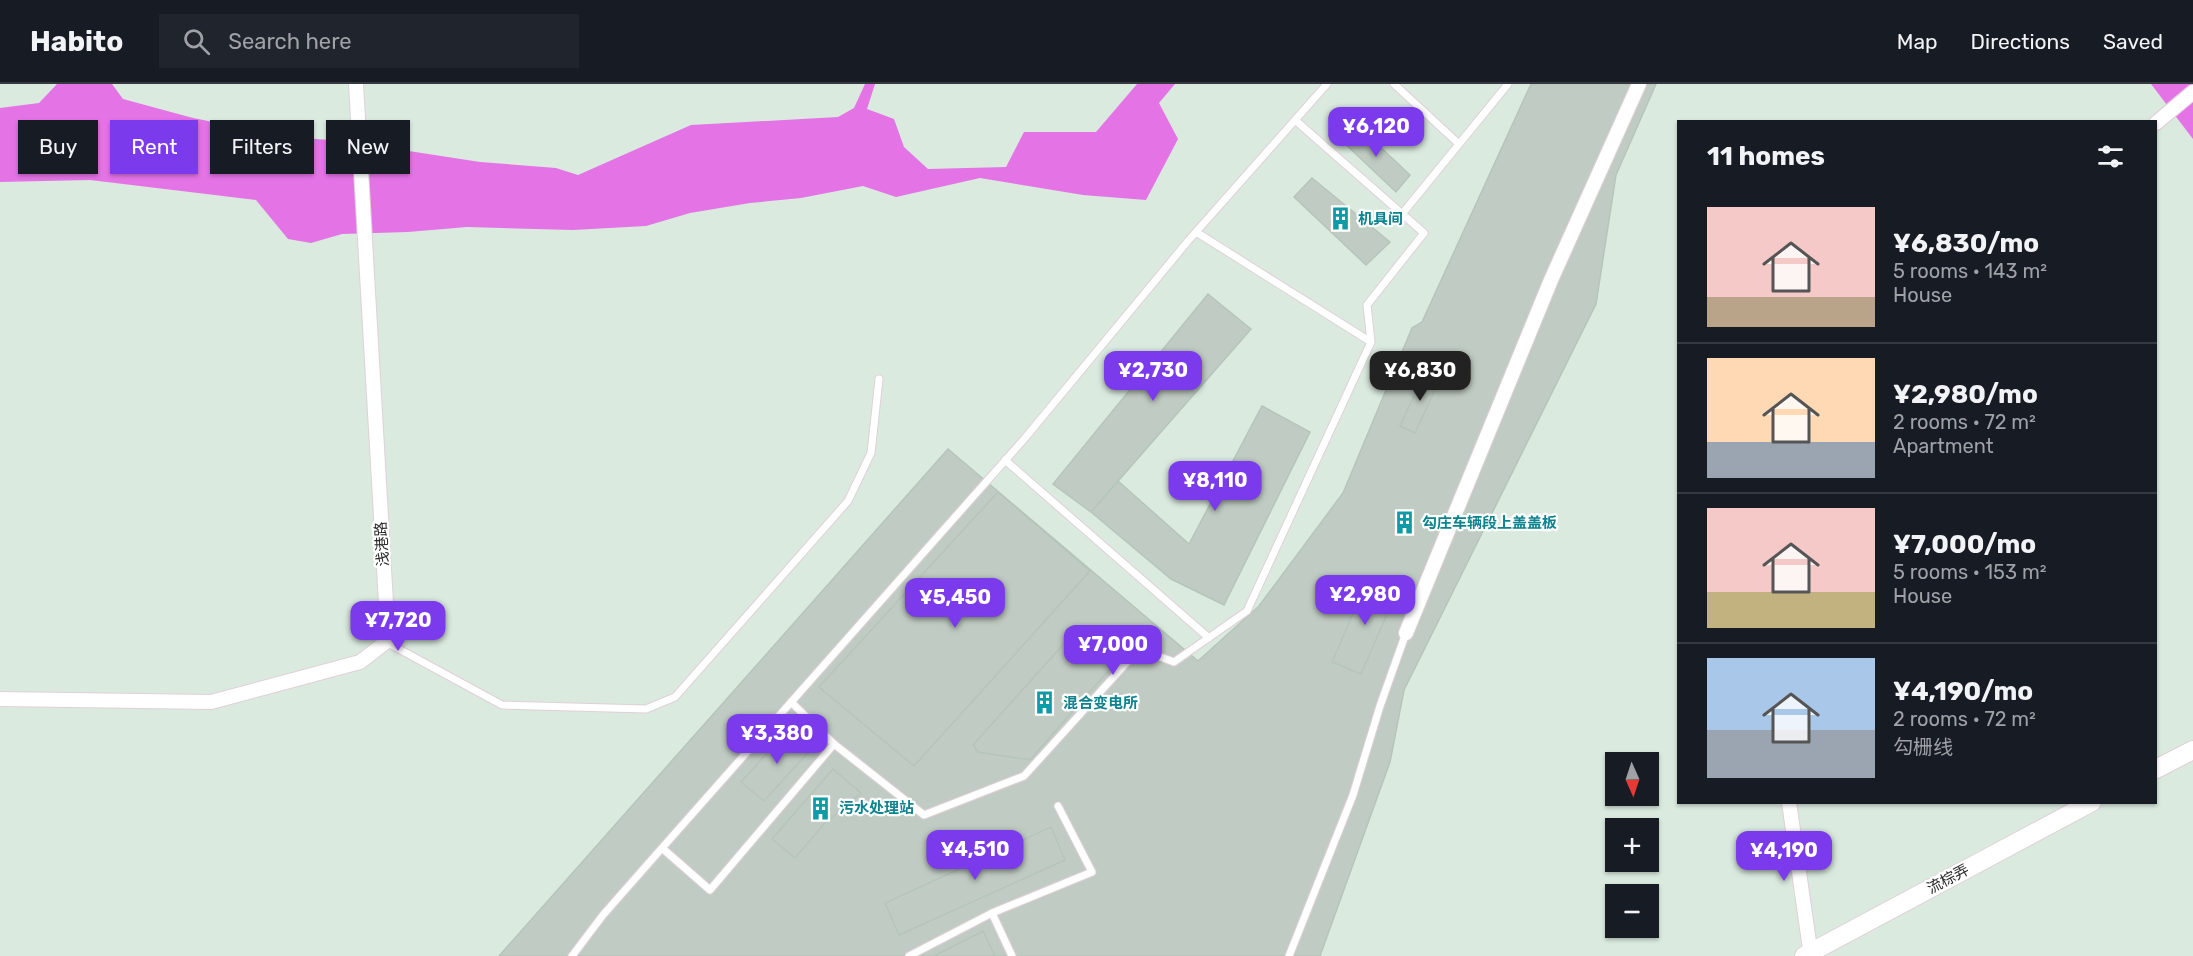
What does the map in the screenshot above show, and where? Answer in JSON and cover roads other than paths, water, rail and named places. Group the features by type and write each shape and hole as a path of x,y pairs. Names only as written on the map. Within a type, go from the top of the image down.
{"street":[{"name":"浅港路","path":"356,84 363,242 386,603 386,642"},
{"path":"1406,633 1551,280 1639,84"},
{"path":"2158,120 2193,92"},
{"path":"0,699 211,702 360,662 386,642"},
{"path":"2157,768 2193,750"},
{"path":"1789,804 1808,954"},
{"name":"流棕弄","path":"1808,954 2088,804"}],"lane":[{"path":"572,956 662,848 1005,460 1196,232 1327,84"},
{"path":"1394,84 1459,144"},
{"path":"1402,214 1508,84"},
{"path":"791,702 834,744 924,815 1024,776 1139,649 1174,662 1247,611 1371,342 1367,304 1424,232 1295,120"},
{"path":"1196,232 1371,342"},
{"path":"386,642 502,705 646,710 675,697 848,501 871,453 879,378"},
{"path":"1005,460 1209,638"},
{"path":"1289,956 1353,795 1380,706 1406,633"},
{"path":"662,848 710,890 834,744"},
{"path":"909,956 992,912 1092,872 1058,806"},
{"path":"992,912 1012,956"}],"place":[{"name":"机具间","path":"1340,219"},
{"name":"勾庄车辆段上盖盖板","path":"1404,523"},
{"name":"混合变电所","path":"1045,703"},
{"name":"污水处理站","path":"821,808"}]}
